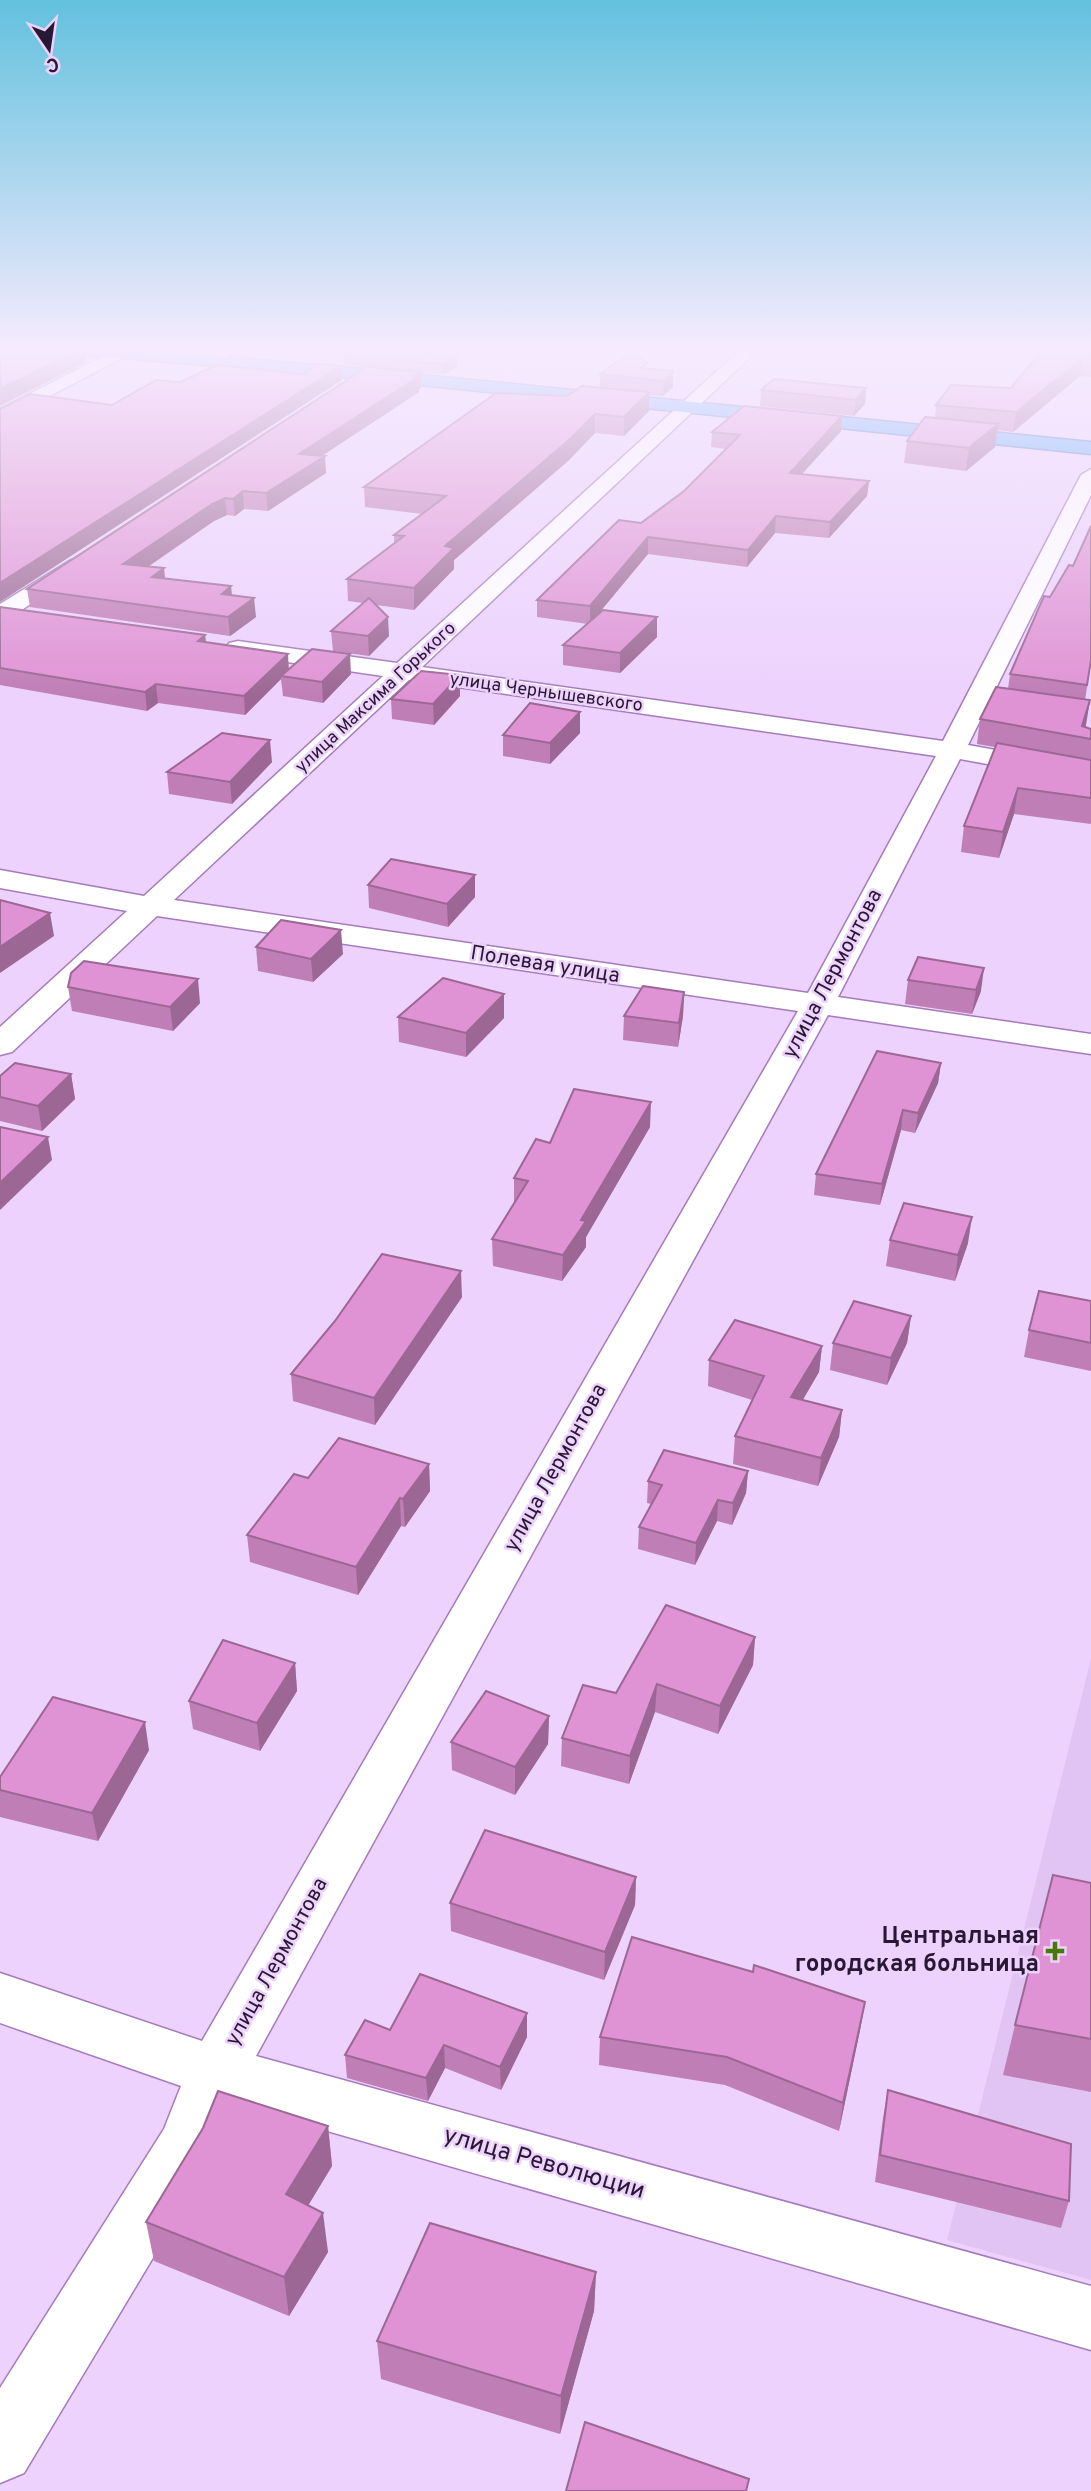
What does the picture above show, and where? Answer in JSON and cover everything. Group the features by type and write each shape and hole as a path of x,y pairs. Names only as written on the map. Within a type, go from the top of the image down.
{"street":[{"name":"улица Максима Горького","path":"0,1045 628,465"},
{"name":"улица Лермонтова","path":"0,2449 187,2146 216,2072 817,1006 952,750 991,700 1091,475"},
{"path":"0,613 83,559"},
{"path":"0,613 42,619"},
{"name":"улица Чернышевского","path":"216,645 952,750 1091,775"},
{"name":"Полевая улица","path":"0,879 151,906 817,1006 1091,1044"},
{"name":"улица Революции","path":"0,1998 216,2072 1091,2318"}],"shaded area":[{"name":"Центральная городская больница","path":"1091,1658 1091,2280 947,2240"}],"building":[{"path":"0,465 185,465 0,583"},
{"path":"217,465 310,465 266,493 243,491 233,499 225,498 212,504 123,564 164,568 152,577 231,586 222,594 254,598 228,617 27,589"},
{"path":"395,465 539,465 445,546 454,548 414,588 347,579 404,536 394,535 446,496 364,487"},
{"path":"710,465 797,465 790,473 869,481 830,522 776,516 748,550 648,537 590,606 537,600 619,520 641,523 684,491"},
{"path":"1091,526 1091,660 1087,685 1010,674 1044,596 1050,597 1069,565 1073,566"},
{"path":"369,598 388,617 368,636 331,631"},
{"path":"0,607 205,635 198,641 288,654 244,696 156,684 145,692 0,668"},
{"path":"603,610 657,617 620,653 563,645"},
{"path":"312,649 350,654 322,682 281,676"},
{"path":"421,671 460,675 433,704 391,699"},
{"path":"996,687 1090,700 1082,726 1091,729 1091,739 980,719"},
{"path":"530,703 580,712 550,743 503,735"},
{"path":"222,733 270,740 230,782 167,772"},
{"path":"997,743 1091,760 1091,798 1018,788 1003,832 964,826"},
{"path":"391,859 475,875 447,904 368,885"},
{"path":"0,900 50,913 0,947"},
{"path":"281,920 341,930 311,959 256,947"},
{"path":"918,957 984,968 976,990 908,980"},
{"path":"84,961 198,979 170,1007 68,987 71,973"},
{"path":"443,978 504,994 466,1033 398,1017"},
{"path":"643,986 684,992 679,1023 624,1016"},
{"path":"877,1051 941,1063 918,1113 903,1110 882,1184 816,1174"},
{"path":"15,1063 71,1074 38,1106 0,1097 0,1076"},
{"path":"574,1089 651,1102 581,1220 586,1221 563,1255 492,1239 528,1181 514,1178 536,1139 550,1143"},
{"path":"0,1127 48,1137 0,1183"},
{"path":"904,1203 972,1217 958,1255 890,1240"},
{"path":"382,1254 461,1271 374,1398 291,1374 335,1321"},
{"path":"1039,1291 1091,1301 1091,1343 1029,1330"},
{"path":"854,1301 911,1316 891,1358 833,1343"},
{"path":"735,1320 822,1346 791,1397 842,1410 821,1458 735,1436 764,1376 709,1360"},
{"path":"339,1438 429,1464 403,1499 400,1498 356,1567 247,1535 294,1474 308,1478"},
{"path":"664,1450 748,1471 733,1503 718,1500 696,1543 639,1527 662,1485 648,1481"},
{"path":"666,1605 755,1637 720,1706 657,1684 630,1756 562,1738 583,1685 616,1693"},
{"path":"223,1640 295,1663 257,1723 189,1701"},
{"path":"486,1691 549,1716 515,1767 451,1742"},
{"path":"53,1697 145,1722 92,1813 0,1790 0,1777"},
{"path":"485,1830 636,1877 605,1952 450,1903"},
{"path":"1053,1875 1091,1883 1091,2039 1015,2025"},
{"path":"632,1937 753,1972 754,1965 865,2002 843,2103 727,2057 600,2037"},
{"path":"420,1974 527,2013 500,2067 444,2045 426,2078 345,2055 365,2020 390,2030"},
{"path":"888,2090 1071,2144 1069,2201 880,2155"},
{"path":"218,2091 328,2126 286,2194 323,2213 284,2277 146,2222 203,2128"},
{"path":"430,2223 596,2272 561,2396 377,2341"},
{"path":"585,2422 749,2479 746,2491 566,2491"}],"place":[{"name":"Центральная городская больница","path":"1055,1951"}]}
